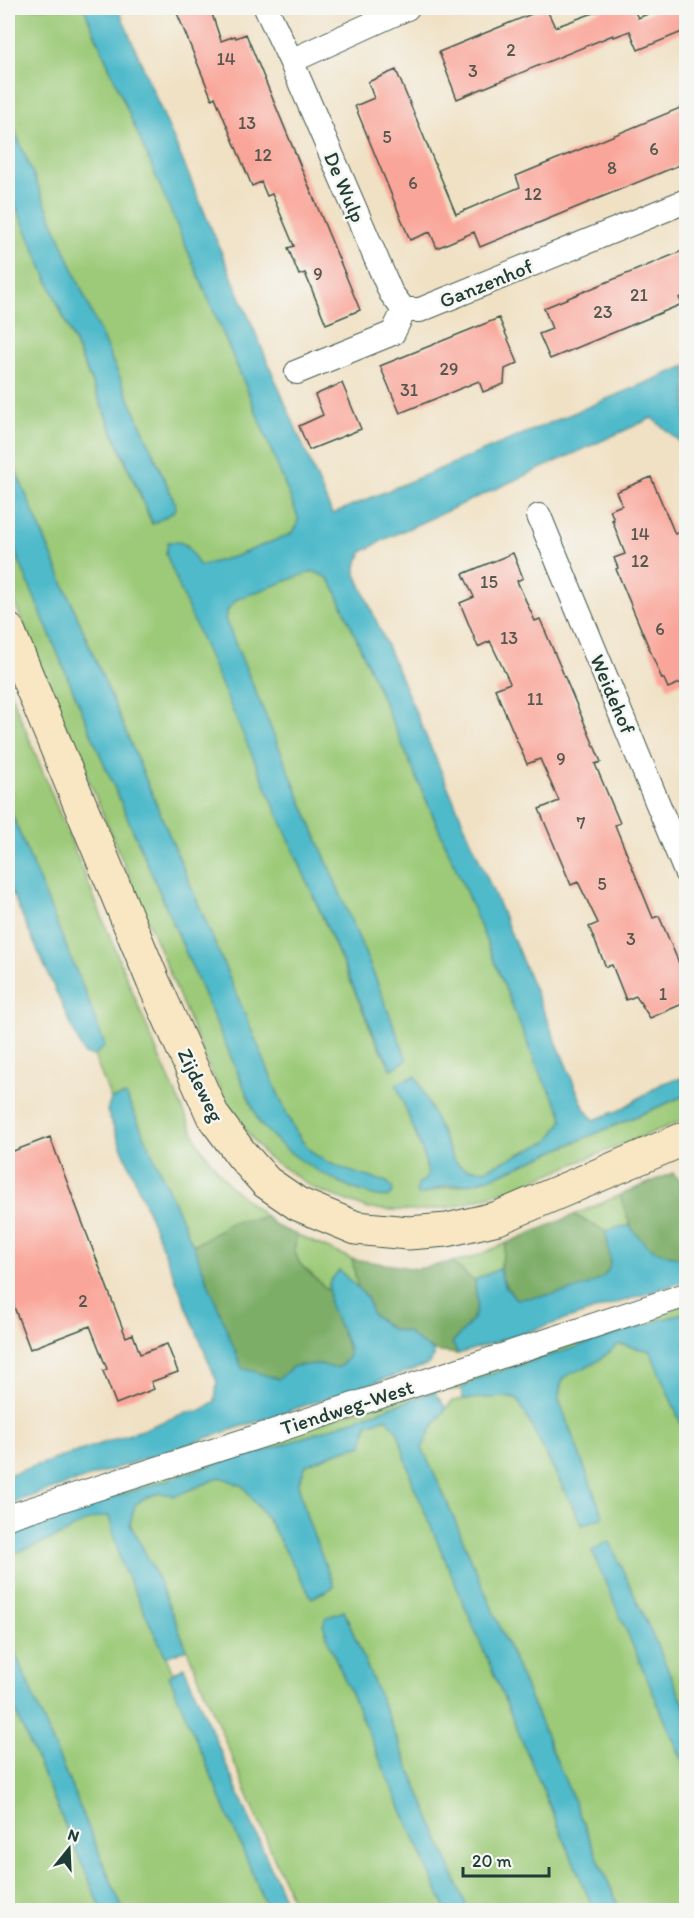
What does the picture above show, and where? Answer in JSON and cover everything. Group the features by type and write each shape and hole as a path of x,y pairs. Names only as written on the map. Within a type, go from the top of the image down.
{"main road":[{"name":"Zijdeweg","path":"8,630 148,970 213,1116 242,1155 266,1182 298,1204 356,1228 408,1233 447,1230 498,1218 687,1138"}],"street":[{"name":"De Wulp","path":"266,8 391,292 404,310"},
{"path":"291,61 407,8"},
{"name":"Ganzenhof","path":"404,310 420,310 687,201"},
{"path":"297,372 393,333 404,310"},
{"name":"Weidehof","path":"539,516 681,839 687,872"},
{"name":"Tiendweg-West","path":"8,1517 687,1295"}],"green space":[{"path":"8,8 84,8 246,387 298,517 297,526 291,534 236,556 199,566 187,545 166,554 375,1039 391,1068 406,1060 375,977 225,619 228,608 237,599 313,571 328,578 335,589 470,901 540,1074 561,1111 563,1120 549,1141 484,1170 468,1169 460,1166 453,1159 416,1076 396,1084 423,1153 428,1174 424,1181 425,1194 483,1180 686,1095 686,1119 509,1190 453,1207 416,1211 369,1209 315,1189 266,1156 238,1121 213,1077 8,587 8,534 96,745 260,1124 295,1156 347,1187 381,1197 387,1182 348,1170 320,1158 299,1136 287,1115 8,452 8,188 152,524 175,503 8,115"},
{"path":"8,687 157,1052 199,1145 229,1185 266,1217 230,1223 193,1245 126,1096 111,1099 94,1056 104,1045 88,1000 8,805"},
{"path":"673,1173 686,1187 686,1259 658,1253 643,1243 629,1221 620,1195"},
{"path":"620,1195 630,1226 606,1232 574,1215"},
{"path":"574,1215 606,1232 610,1265 606,1274 584,1287 539,1297 516,1299 505,1284 501,1272 507,1243"},
{"path":"266,1217 278,1227 297,1235 294,1250 300,1264 330,1292 332,1308 348,1348 349,1356 341,1366 334,1368 319,1364 294,1366 278,1379 242,1369 193,1245 230,1223"},
{"path":"297,1235 352,1259 358,1289 339,1270 329,1283 330,1292 300,1264 294,1250"},
{"path":"507,1243 499,1269 476,1279 475,1282 452,1262 471,1258"},
{"path":"352,1259 417,1269 452,1262 475,1282 477,1302 475,1314 452,1343 458,1354 434,1351 407,1332 391,1329 372,1314 367,1297 358,1289"},
{"path":"686,1303 686,1312 479,1378 461,1389 434,1392 252,1455 231,1459 8,1532 8,1524"},
{"path":"619,1344 650,1351 686,1435 686,1709 610,1543 593,1551 686,1769 686,1910 620,1910 422,1448 433,1426 452,1401 494,1396 518,1400 582,1525 603,1517 559,1400 560,1384 564,1377"},
{"path":"387,1418 398,1432 413,1484 594,1910 468,1910 344,1611 331,1648 446,1910 296,1910 153,1568 130,1524 135,1504 147,1497 164,1492 193,1489 221,1477 243,1486 270,1523 312,1598 308,1521 298,1484 306,1465 343,1450 363,1445 367,1424"},
{"path":"97,1516 109,1516 121,1563 166,1657 273,1910 123,1910 8,1636 8,1555 57,1537"},
{"path":"8,1694 102,1910 8,1910"}],"water":[{"path":"84,8 118,8 332,514 686,366 686,460 679,441 652,418 385,539 362,552 356,566 356,574 585,1110 594,1120 620,1110 663,1083 686,1077 686,1095 498,1175 474,1183 444,1186 425,1194 418,1195 416,1192 419,1183 424,1181 428,1174 423,1153 396,1084 416,1076 453,1159 460,1166 468,1169 484,1170 549,1141 563,1120 561,1111 540,1074 470,901 335,589 328,578 313,571 237,599 228,609 225,619 375,977 407,1060 392,1069 376,1039 187,606 166,554 168,542 185,544 200,566 236,556 291,534 297,526 298,517 246,387"},
{"path":"8,115 175,503 176,508 172,513 153,524 8,188"},
{"path":"8,452 293,1126 306,1145 320,1158 348,1170 387,1182 393,1191 388,1197 366,1193 314,1169 281,1145 260,1124 96,745 8,534"},
{"path":"8,805 105,1046 94,1056 84,1054 8,884"},
{"path":"126,1095 193,1245 242,1368 278,1379 294,1366 319,1364 334,1368 341,1366 349,1356 348,1345 329,1304 329,1283 339,1270 367,1297 372,1314 391,1329 407,1332 434,1351 434,1357 427,1365 8,1504 8,1475 142,1430 187,1412 200,1411 215,1402 217,1382 107,1111 111,1099"},
{"path":"630,1226 654,1250 686,1259 686,1281 458,1354 452,1343 475,1315 476,1279 499,1269 504,1285 516,1299 584,1287 606,1274 610,1265 606,1232"},
{"path":"686,1312 686,1435 650,1351 619,1344 588,1367 569,1374 562,1382 559,1400 603,1517 583,1525 518,1400 510,1397 463,1399 461,1389 479,1378"},
{"path":"434,1392 446,1408 433,1426 422,1448 620,1910 594,1910 413,1484 398,1432 387,1418 367,1424 363,1445 343,1450 306,1465 298,1484 308,1521 334,1587 312,1598 270,1523 243,1486 221,1477 175,1496 164,1493 155,1494 135,1504 130,1524 153,1568 187,1649 166,1657 121,1563 109,1516 88,1521 57,1537 8,1555 8,1532 231,1459 252,1455"},
{"path":"610,1542 686,1709 686,1769 592,1551"},
{"path":"344,1611 468,1910 446,1910 331,1648 323,1624 327,1617"},
{"path":"8,1636 123,1910 102,1910 8,1694"},
{"path":"184,1667 289,1910 268,1910 169,1676"}],"building":[{"path":"175,8 210,8 221,41 246,34 360,310 326,324 305,273 299,275 288,248 294,246 272,194 267,196 261,182 252,186 215,97 212,99"},
{"path":"546,8 555,27 607,8 633,8 638,18 662,8 682,8 687,18 687,30 638,50 630,31 614,37 613,35 457,99 439,52"},
{"path":"396,70 456,214 520,187 516,176 687,105 687,162 480,247 474,232 437,248 430,232 410,240 355,106 374,98 368,82"},
{"path":"687,249 687,295 679,298 682,304 550,359 539,334 552,329 544,308"},
{"path":"499,318 518,363 505,369 504,384 483,392 479,381 400,413 380,366"},
{"path":"342,383 361,429 309,450 299,426 323,415 315,395"},
{"path":"651,477 675,534 687,529 687,680 668,688 662,679 616,569 618,568 614,558 625,554 610,510 622,505 616,492"},
{"path":"513,553 523,578 517,581 535,621 540,619 601,762 595,764 620,823 615,825 653,918 659,916 687,982 687,1002 650,1018 636,996 626,1000 612,965 606,967 589,927 598,923 578,882 571,885 539,809 559,801 540,759 527,764 495,689 510,683 490,641 478,647 460,603 474,597 463,574"},
{"path":"50,1137 126,1337 133,1334 140,1354 167,1344 178,1372 151,1382 154,1389 116,1404 103,1371 107,1369 90,1326 30,1349 8,1291 8,1153"}]}
